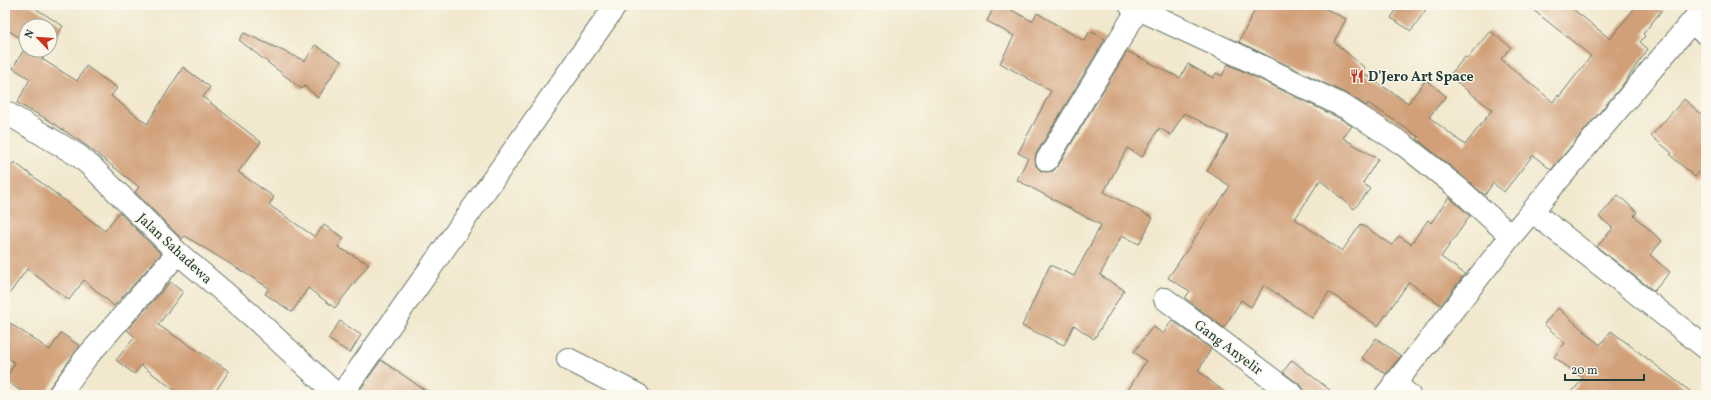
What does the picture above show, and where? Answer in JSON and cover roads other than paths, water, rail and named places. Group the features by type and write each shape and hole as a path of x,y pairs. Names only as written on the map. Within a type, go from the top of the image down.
{"street":[{"path":"341,395 616,5"},
{"path":"1397,391 1511,236 1698,29 1706,5"},
{"path":"1047,160 1134,7 1236,54 1345,107 1404,145 1458,188 1511,236"},
{"name":"Jalan Sahadewa","path":"5,112 79,156 93,168 178,253 251,315 337,395"},
{"path":"1533,212 1706,348"},
{"path":"59,395 85,358 178,253"},
{"name":"Gang Anyelir","path":"1165,299 1293,395"},
{"path":"568,360 638,395"}],"place":[{"name":"D'Jero Art Space","path":"1357,76"}]}
